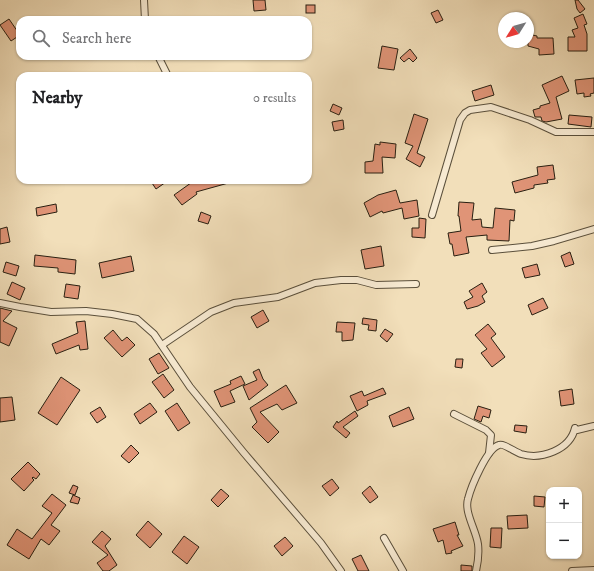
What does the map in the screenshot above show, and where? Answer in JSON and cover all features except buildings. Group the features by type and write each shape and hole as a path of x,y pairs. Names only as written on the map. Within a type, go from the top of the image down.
{"street":[{"path":"144,0 145,16"},
{"path":"160,60 166,72"},
{"path":"432,214 460,120 465,113 470,110 491,107 530,120 556,132 594,132"},
{"path":"492,250 532,246 594,229"},
{"path":"162,345 211,312 234,303 278,297 315,283 340,280 357,280 376,285 416,284"},
{"path":"0,303 51,312 86,311 137,319 154,334 190,387 321,543 341,571"},
{"path":"454,414 486,430 491,435 489,453 471,488 467,501 468,512 474,527 478,544 476,571"},
{"path":"489,453 498,445 503,444 522,454 543,455 561,448 569,442 574,435 576,428 577,430 594,426"},
{"path":"384,538 403,571"},
{"path":"572,571 594,570"}]}
